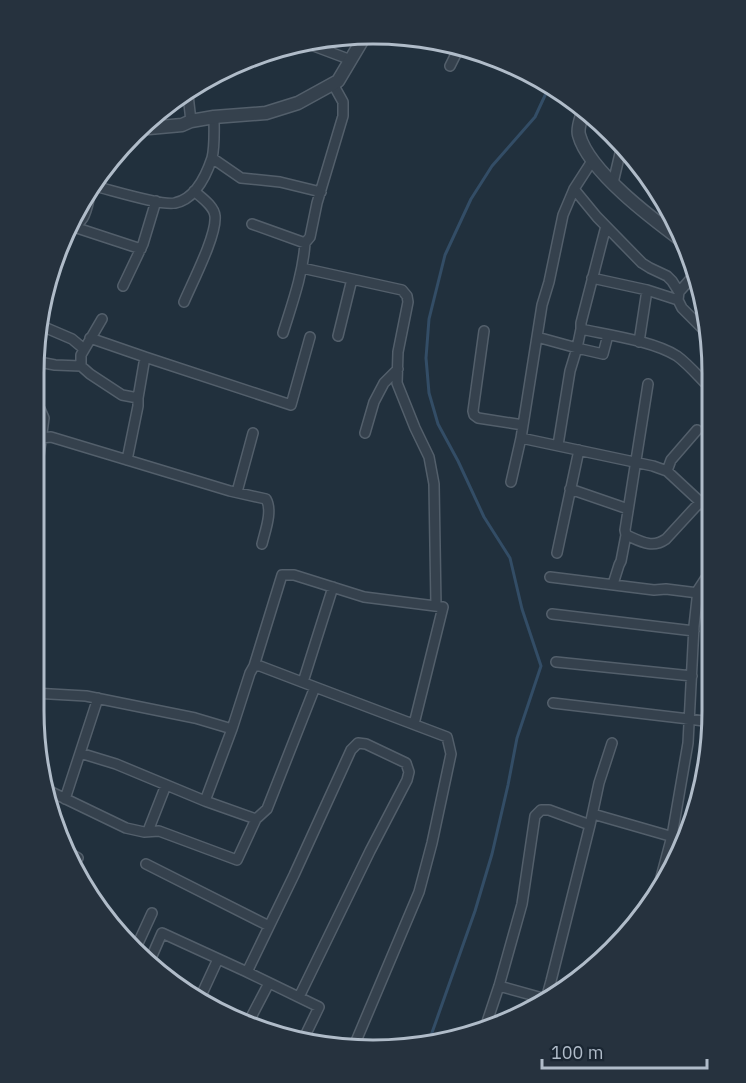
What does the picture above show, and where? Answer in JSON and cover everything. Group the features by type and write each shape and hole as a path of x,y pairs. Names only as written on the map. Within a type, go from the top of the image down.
{"street":[{"path":"153,128 182,125 214,117 266,113 298,103 338,81 360,44"},
{"path":"319,48 351,60"},
{"path":"450,66 456,54"},
{"path":"283,333 302,268 305,243 310,237 343,116 342,102 333,84"},
{"path":"189,100 191,121"},
{"path":"101,188 174,204 189,198 201,182 212,158 214,117"},
{"path":"581,118 579,135 592,161 613,183 671,233"},
{"path":"613,183 620,155"},
{"path":"212,158 241,178 279,182 321,192"},
{"path":"511,482 521,438 542,305 563,215 574,189 592,161"},
{"path":"574,189 591,211 642,262 667,276 684,311 699,325"},
{"path":"184,302 213,231 215,215 208,203 194,191"},
{"path":"123,286 141,249 156,201"},
{"path":"662,226 664,218"},
{"path":"252,224 305,243"},
{"path":"558,445 570,372 606,226"},
{"path":"76,230 141,249"},
{"path":"302,268 402,290 407,297 398,352 397,382 429,457 435,484 436,606"},
{"path":"592,278 678,296"},
{"path":"338,336 352,279"},
{"path":"678,296 689,282"},
{"path":"639,342 647,290"},
{"path":"81,366 81,355 102,319"},
{"path":"46,328 72,339 84,349"},
{"path":"581,329 639,342 666,351 684,362 702,380"},
{"path":"484,331 474,415 478,418 523,425"},
{"path":"537,337 603,354 608,335"},
{"path":"90,338 291,405 310,337"},
{"path":"127,460 145,357"},
{"path":"44,363 55,366 81,366 122,395 138,398"},
{"path":"365,433 379,392 384,383 398,369"},
{"path":"613,585 626,535 634,463 648,384"},
{"path":"667,471 671,460 697,430"},
{"path":"237,492 253,433"},
{"path":"44,438 51,437 266,499 269,512 262,544"},
{"path":"521,438 667,471 702,504"},
{"path":"557,553 579,450"},
{"path":"570,489 628,509"},
{"path":"626,535 648,544 661,543 699,502"},
{"path":"205,801 254,666 282,575 294,575 364,597 443,607 414,724"},
{"path":"550,577 698,593"},
{"path":"665,863 672,836 688,743 694,631 698,590 702,584"},
{"path":"303,682 333,587"},
{"path":"552,614 694,631"},
{"path":"556,662 692,675"},
{"path":"254,666 260,666 447,737 451,754 419,892 357,1039"},
{"path":"55,794 126,828 159,831 237,860 256,819 267,809 315,687"},
{"path":"44,694 98,698 195,718 232,729"},
{"path":"65,799 98,698"},
{"path":"553,703 702,721"},
{"path":"550,988 599,783 612,742"},
{"path":"247,972 351,750 358,743 366,744 406,763 409,772 407,780 299,997"},
{"path":"80,753 108,761 205,801 256,819"},
{"path":"148,831 166,785"},
{"path":"488,1018 522,904 535,816 542,810 549,810 590,825"},
{"path":"593,814 676,837"},
{"path":"146,864 269,926"},
{"path":"139,942 152,913"},
{"path":"152,955 162,933 319,1007 307,1032"},
{"path":"203,992 218,959"},
{"path":"252,1016 269,982"},
{"path":"499,986 536,996"}],"waterway":[{"path":"432,1034 475,911 492,854 517,738 541,666 522,609 510,558 484,517 438,424 429,393 426,358 429,319 445,255 471,199 492,166 535,117 546,93"}]}
